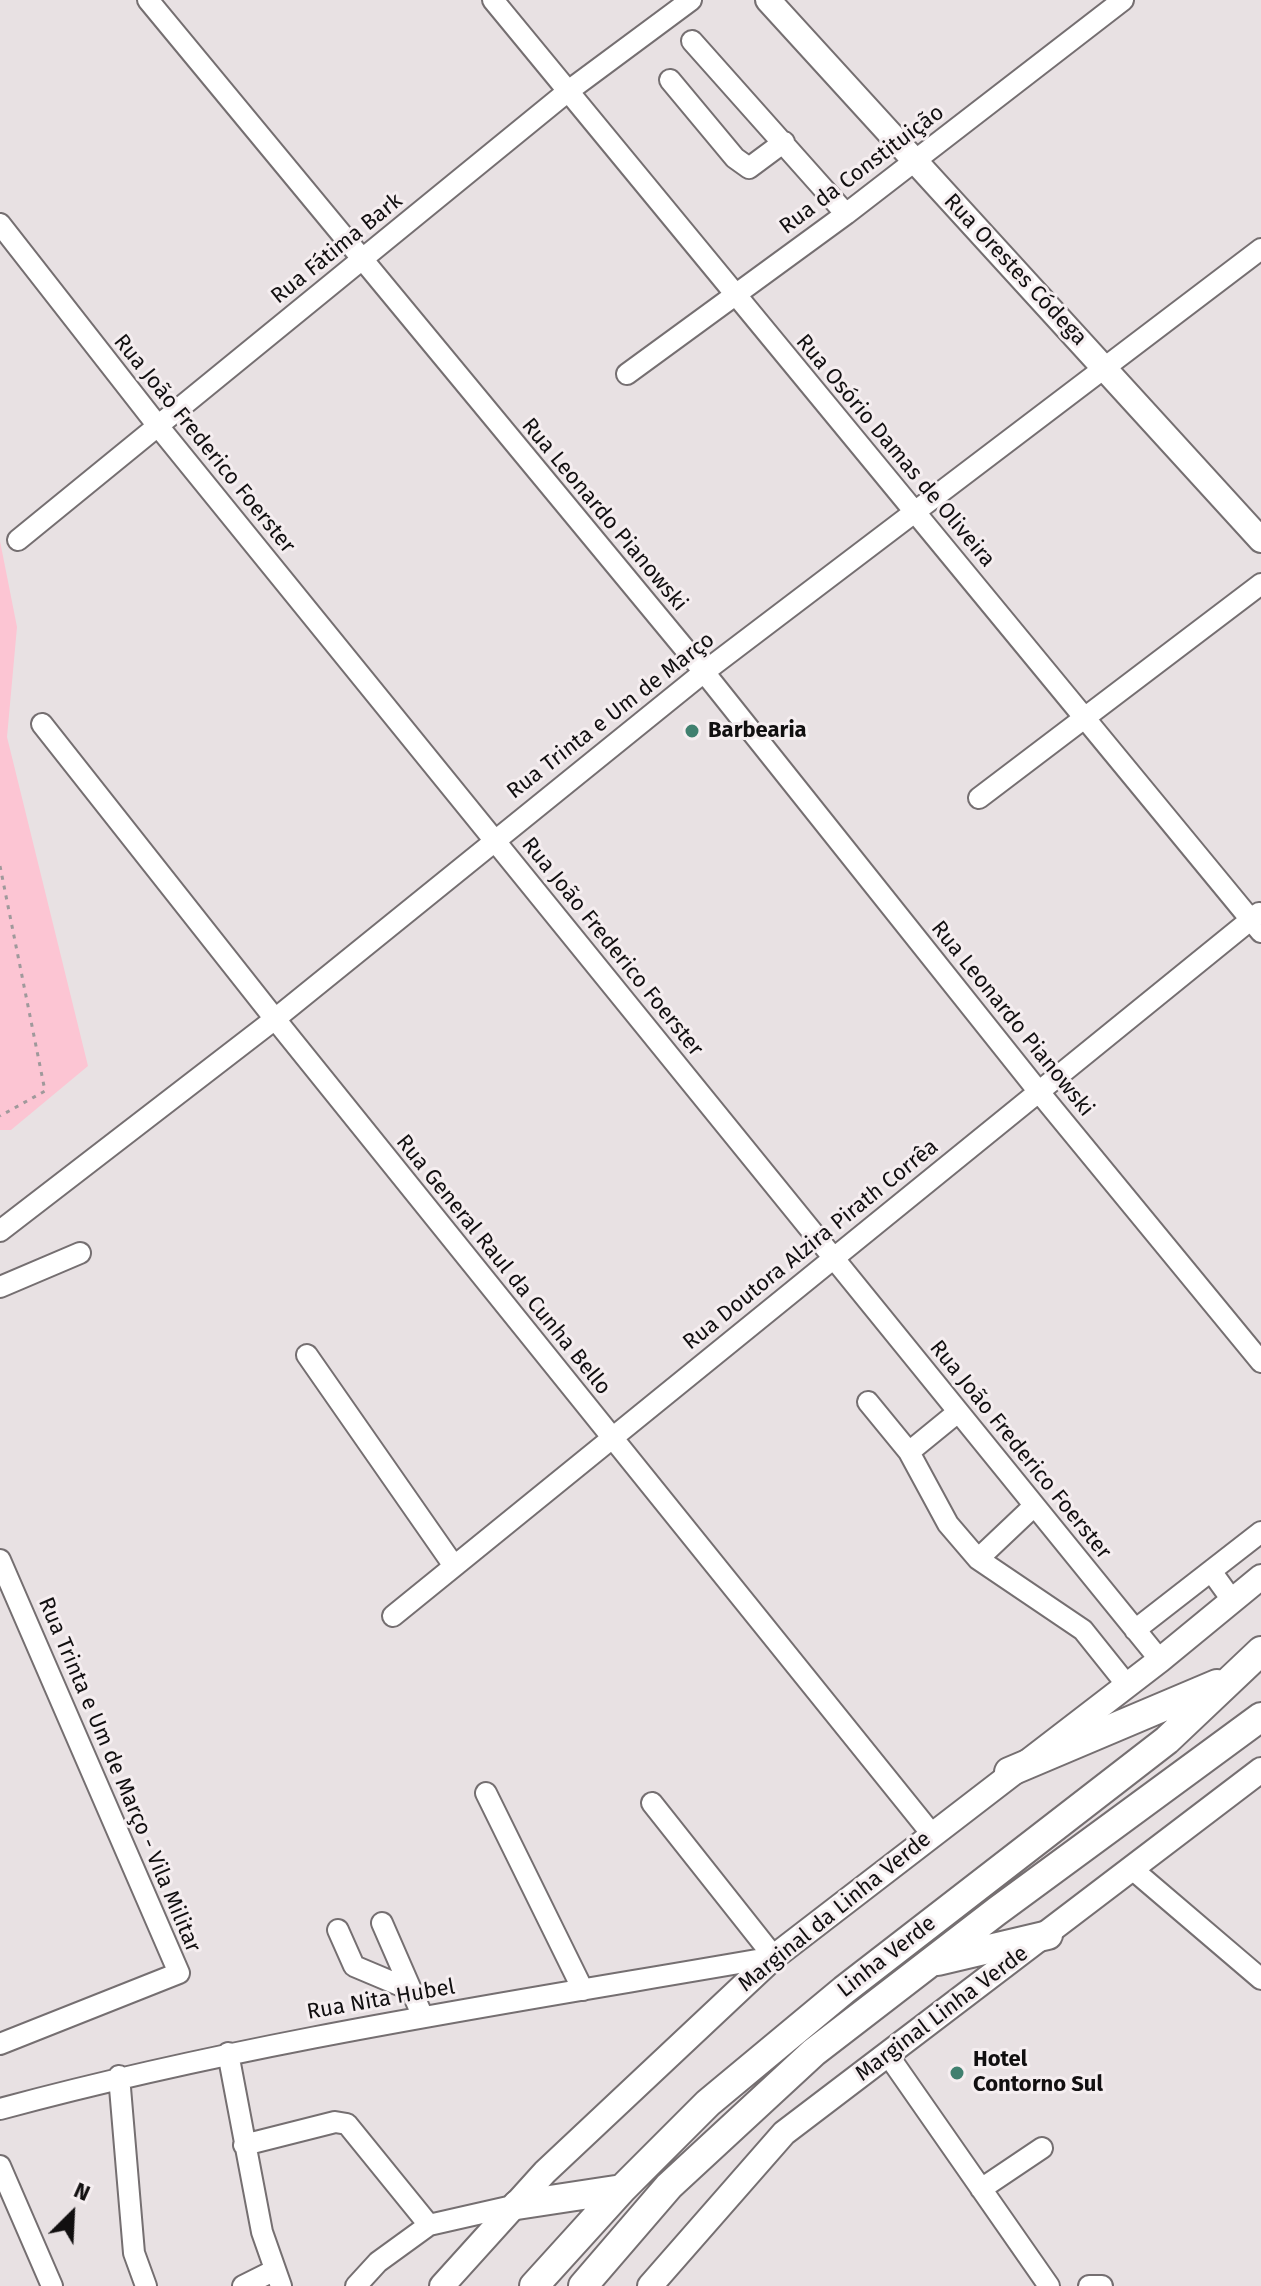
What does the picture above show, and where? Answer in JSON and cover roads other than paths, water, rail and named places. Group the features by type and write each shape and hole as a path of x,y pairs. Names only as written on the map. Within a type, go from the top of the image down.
{"highway":[{"name":"Linha Verde","path":"534,2286 622,2189 708,2103 844,1990 1167,1740 1249,1670 1261,1651"},
{"path":"1009,1772 1249,1670"},
{"name":"Linha Verde","path":"583,2286 669,2186 814,2052 1260,1717"},
{"path":"930,1963 1048,1935"},
{"path":"517,2205 622,2189"}],"main road":[{"name":"Rua Orestes Códega","path":"768,0 1261,540"},
{"name":"Marginal da Linha Verde","path":"442,2286 545,2172 774,1957 1009,1772 1160,1660 1261,1577"},
{"name":"Marginal Linha Verde","path":"650,2286 784,2133 1261,1770"}],"street":[{"name":"Rua Leonardo Pianowski","path":"148,0 704,672 1039,1092 1261,1362"},
{"name":"Rua Osório Damas de Oliveira","path":"493,0 1085,718 1258,921"},
{"name":"Rua Fátima Bark","path":"18,540 567,92 691,0"},
{"name":"Rua da Constituição","path":"627,374 846,214 1123,0"},
{"path":"692,41 846,214"},
{"path":"670,80 735,158 749,168 784,142"},
{"name":"Rua João Frederico Foerster","path":"0,224 158,426 1160,1660"},
{"name":"Rua Trinta e Um de Março","path":"0,1231 275,1019 704,672 1261,249"},
{"path":"979,798 1261,584"},
{"name":"Rua General Raul da Cunha Bello","path":"42,724 275,1019 931,1833"},
{"name":"Rua Doutora Alzira Pirath Corrêa","path":"393,1616 1039,1092 1258,921"},
{"path":"0,1287 80,1253"},
{"path":"307,1355 454,1566"},
{"path":"868,1402 909,1452 948,1524 978,1559 1083,1630 1127,1685"},
{"path":"909,1452 958,1412"},
{"path":"978,1559 1034,1506"},
{"path":"1135,1630 1261,1532"},
{"name":"Rua Trinta e Um de Março - Vila Militar","path":"0,1560 8,1599 179,1973 0,2044"},
{"path":"1211,1571 1232,1600"},
{"path":"486,1793 583,1990"},
{"path":"652,1803 774,1957"},
{"path":"1131,1868 1261,1979"},
{"path":"382,1923 423,2017"},
{"path":"338,1930 354,1966 411,1990"},
{"name":"Rua Nita Hubel","path":"0,2109 119,2076 228,2053 774,1957"},
{"path":"228,2053 262,2232 278,2278 243,2286"},
{"path":"888,2055 1049,2286"},
{"path":"119,2076 134,2253 146,2286"},
{"path":"244,2145 335,2122 347,2124 429,2225"},
{"path":"981,2189 1042,2148"},
{"path":"0,2166 52,2286"},
{"path":"356,2286 378,2262 429,2225 517,2205"},
{"path":"1089,2286 1102,2286"}],"place":[{"name":"Barbearia","path":"692,731"},
{"name":"Hotel Contorno Sul","path":"957,2073"}]}
